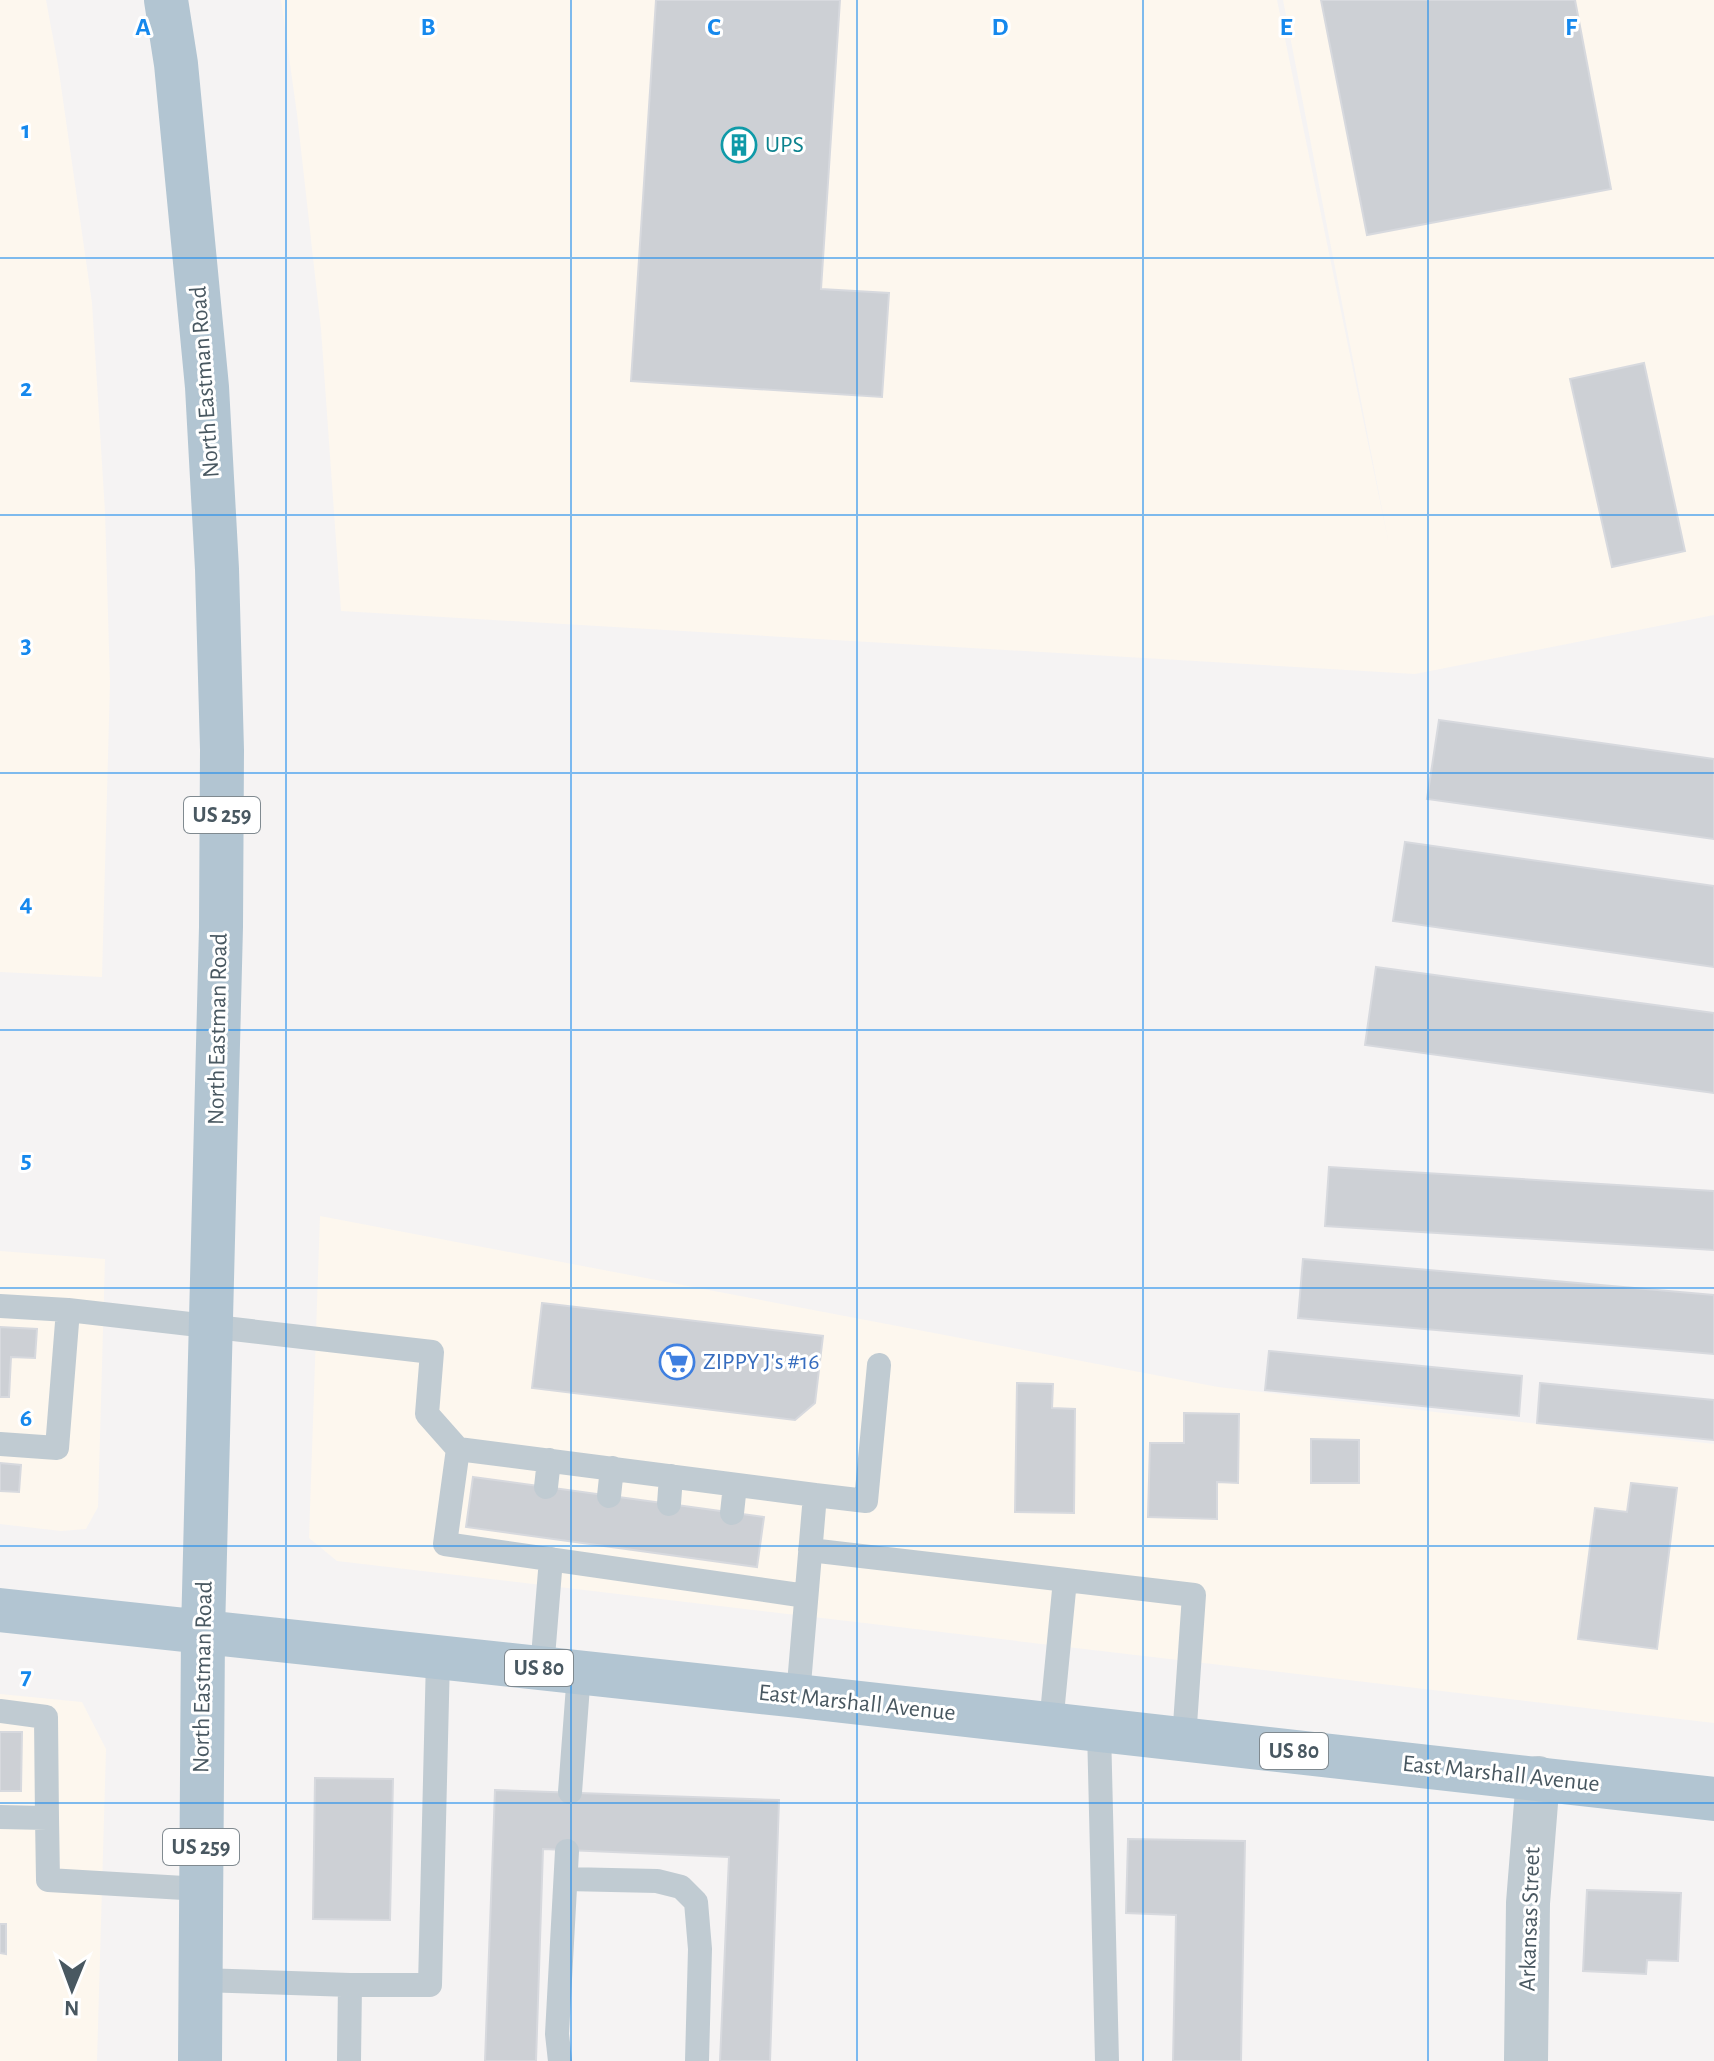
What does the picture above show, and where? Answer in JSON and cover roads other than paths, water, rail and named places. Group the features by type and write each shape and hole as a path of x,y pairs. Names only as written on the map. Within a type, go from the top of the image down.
{"main road":[{"name":"North Eastman Road","path":"166,0 182,127 207,387 217,569 222,841 203,1632 200,2061"},
{"name":"East Marshall Avenue","path":"0,1610 1714,1799"}],"street":[{"name":"Arkansas Street","path":"1526,2061 1528,1903 1538,1778"}],"lane":[{"path":"0,1306 68,1310 432,1352 427,1414 458,1449 866,1501 879,1365"},
{"path":"0,1444 57,1448 68,1310"},
{"path":"458,1449 445,1544 603,1556 663,1564 725,1573 806,1596"},
{"path":"546,1487 549,1460"},
{"path":"609,1496 612,1468"},
{"path":"669,1504 671,1476"},
{"path":"732,1513 735,1485"},
{"path":"798,1696 815,1495"},
{"path":"810,1550 1194,1595 1184,1739"},
{"path":"544,1551 561,1671 570,1792"},
{"path":"1051,1724 1065,1580"},
{"path":"200,1980 430,1985 438,1658"},
{"path":"0,1711 46,1717 48,1880 201,1889"},
{"path":"1099,1729 1107,2061"},
{"path":"0,1817 47,1818"},
{"path":"560,2061 557,2034 567,1851"},
{"path":"566,1879 657,1881 681,1887 696,1902 700,1949 697,2061"},
{"path":"349,2061 350,1985"}],"place":[{"name":"UPS","path":"739,145"},
{"name":"ZIPPY J's #16","path":"677,1362"}]}
